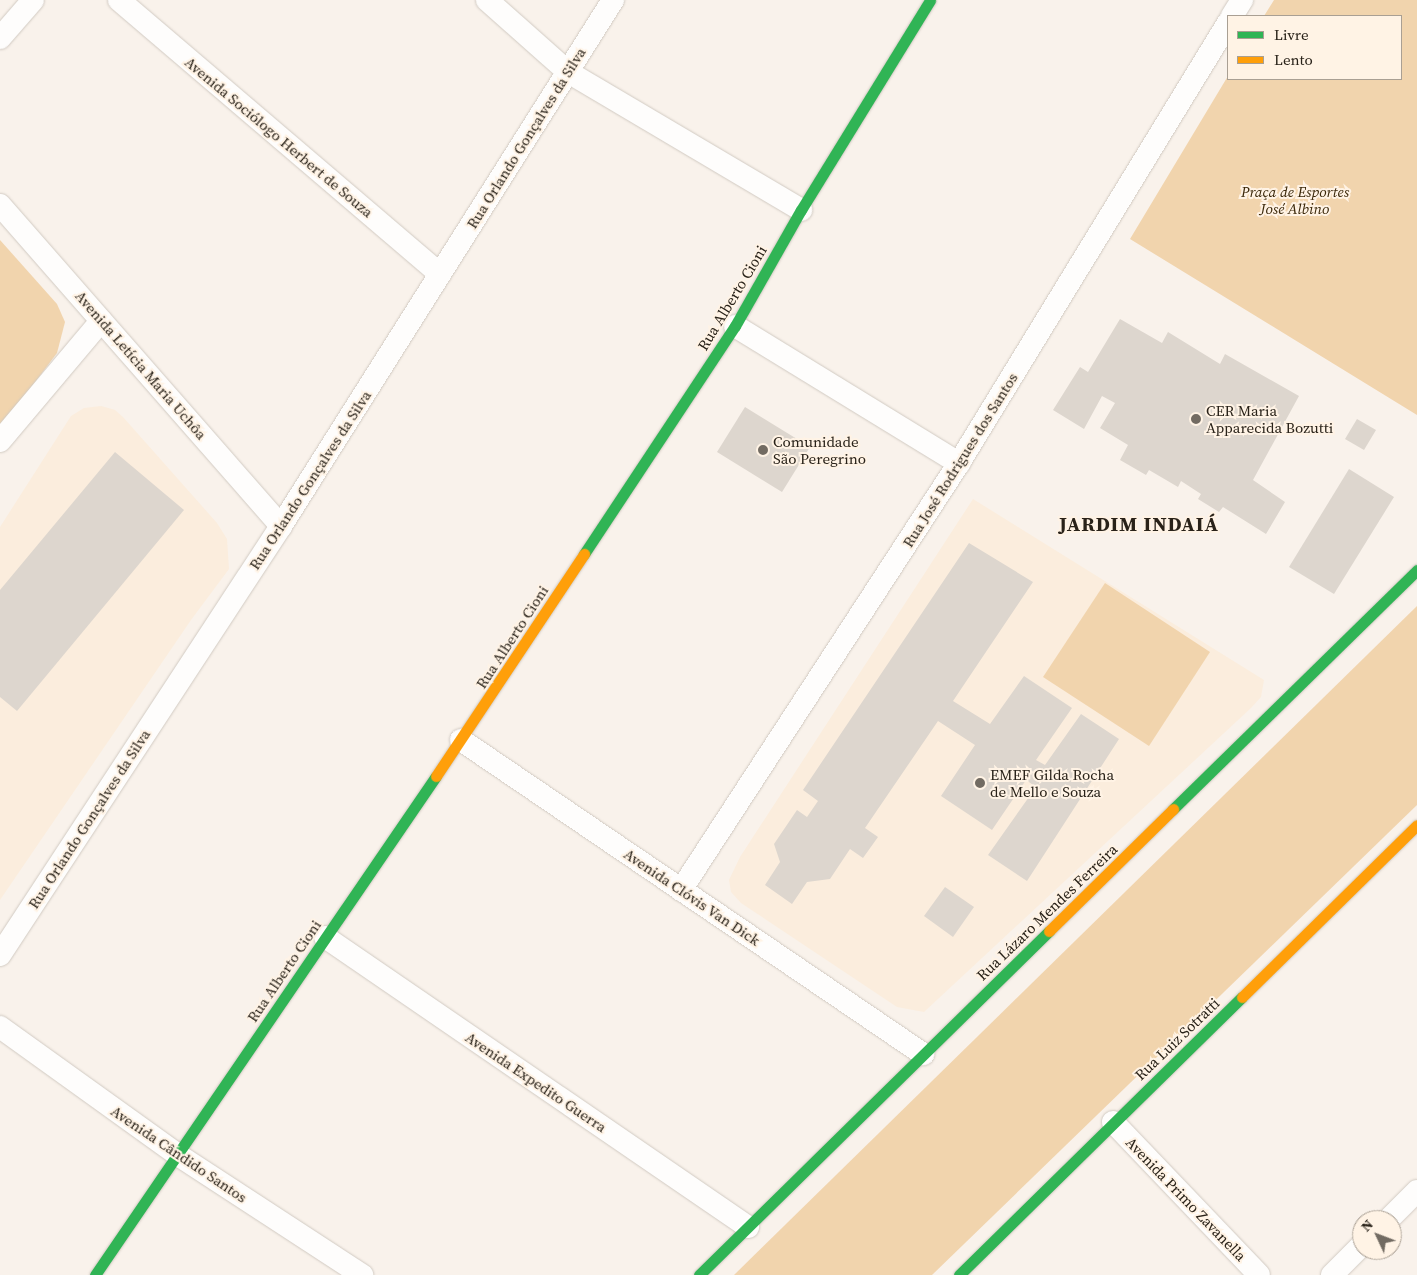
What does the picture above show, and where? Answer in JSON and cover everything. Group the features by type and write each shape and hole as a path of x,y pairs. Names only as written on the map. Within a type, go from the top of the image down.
{"main road":[{"name":"Rua Alberto Cioni","path":"95,1275 461,740 735,326 801,210 930,0"},
{"name":"Rua Lázaro Mendes Ferreira","path":"699,1275 1417,570"},
{"name":"Rua Luiz Sotratti","path":"959,1275 1113,1122 1416,828"}],"street":[{"path":"0,38 33,0"},
{"name":"Avenida Sociólogo Herbert de Souza","path":"119,0 440,274"},
{"path":"487,0 568,72 801,210"},
{"name":"Rua Orlando Gonçalves da Silva","path":"0,956 281,526 613,0"},
{"path":"1233,15 1242,0"},
{"name":"Rua José Rodrigues dos Santos","path":"681,890 959,463 1227,25"},
{"name":"Avenida Letícia Maria Uchôa","path":"0,205 281,526"},
{"path":"0,440 101,321"},
{"path":"735,326 959,463"},
{"name":"Avenida Clóvis Van Dick","path":"461,740 923,1054"},
{"name":"Avenida Expedito Guerra","path":"325,937 748,1227"},
{"name":"Avenida Cândido Santos","path":"0,1027 178,1155 362,1275"},
{"name":"Avenida Primo Zavanella","path":"1113,1122 1259,1275"},
{"path":"1398,1210 1417,1191"},
{"path":"1332,1275 1352,1255"}],"shaded area":[{"path":"101,406 115,410 123,417 217,523 227,539 229,569 191,620 0,900 0,527 71,416 84,408"},
{"name":"EMEF Gilda Rocha de Mello e Souza","path":"973,499 1264,680 1261,697 1251,708 924,1012 897,1007 741,903 731,892 729,880 740,857"}],"green space":[{"name":"Praça de Esportes José Albino","path":"1274,0 1417,0 1417,415 1130,239 1227,78 1227,80 1402,80 1402,15 1265,15"},
{"path":"0,240 57,304 65,322 57,353 0,429"},
{"path":"1105,583 1210,652 1149,746 1043,677"},
{"path":"1417,606 1417,805 932,1275 734,1275"}],"building":[{"name":"CER Maria Apparecida Bozutti","path":"1120,319 1162,343 1168,332 1220,364 1225,354 1299,396 1253,480 1285,502 1266,534 1223,507 1219,512 1198,499 1201,494 1181,481 1178,487 1149,470 1146,475 1120,460 1128,445 1100,428 1115,403 1102,396 1084,429 1053,410 1080,367 1088,372"},
{"name":"Comunidade São Peregrino","path":"745,407 810,447 782,492 717,452"},
{"path":"1357,419 1376,430 1364,450 1345,439"},
{"path":"115,452 184,510 17,711 0,697 0,590"},
{"path":"1349,469 1394,497 1334,594 1289,567"},
{"path":"969,543 1033,582 953,701 990,724 1024,676 1072,708 1036,760 1045,765 1081,714 1119,739 1027,881 988,855 1036,787 1026,780 992,830 941,796 975,745 938,721 865,828 878,837 863,858 850,849 830,879 807,882 792,904 765,885 780,862 774,844 797,810 807,817 818,801 803,790"},
{"path":"945,887 974,907 953,937 924,916"}],"traffic: fast":[{"path":"584,554 735,326 801,210 930,0"},
{"path":"1173,809 1417,570"},
{"path":"95,1275 436,776"},
{"path":"699,1275 1049,931"},
{"path":"959,1275 1242,997"}],"traffic: slow":[{"path":"436,776 584,554"},
{"path":"1049,931 1173,809"},
{"path":"1242,997 1417,825"}],"place":[{"name":"CER Maria Apparecida Bozutti","path":"1196,419"},
{"name":"Comunidade São Peregrino","path":"763,450"},
{"name":"EMEF Gilda Rocha de Mello e Souza","path":"980,783"}],"district":[{"name":"JARDIM INDAIÁ","path":"1139,524"}]}
